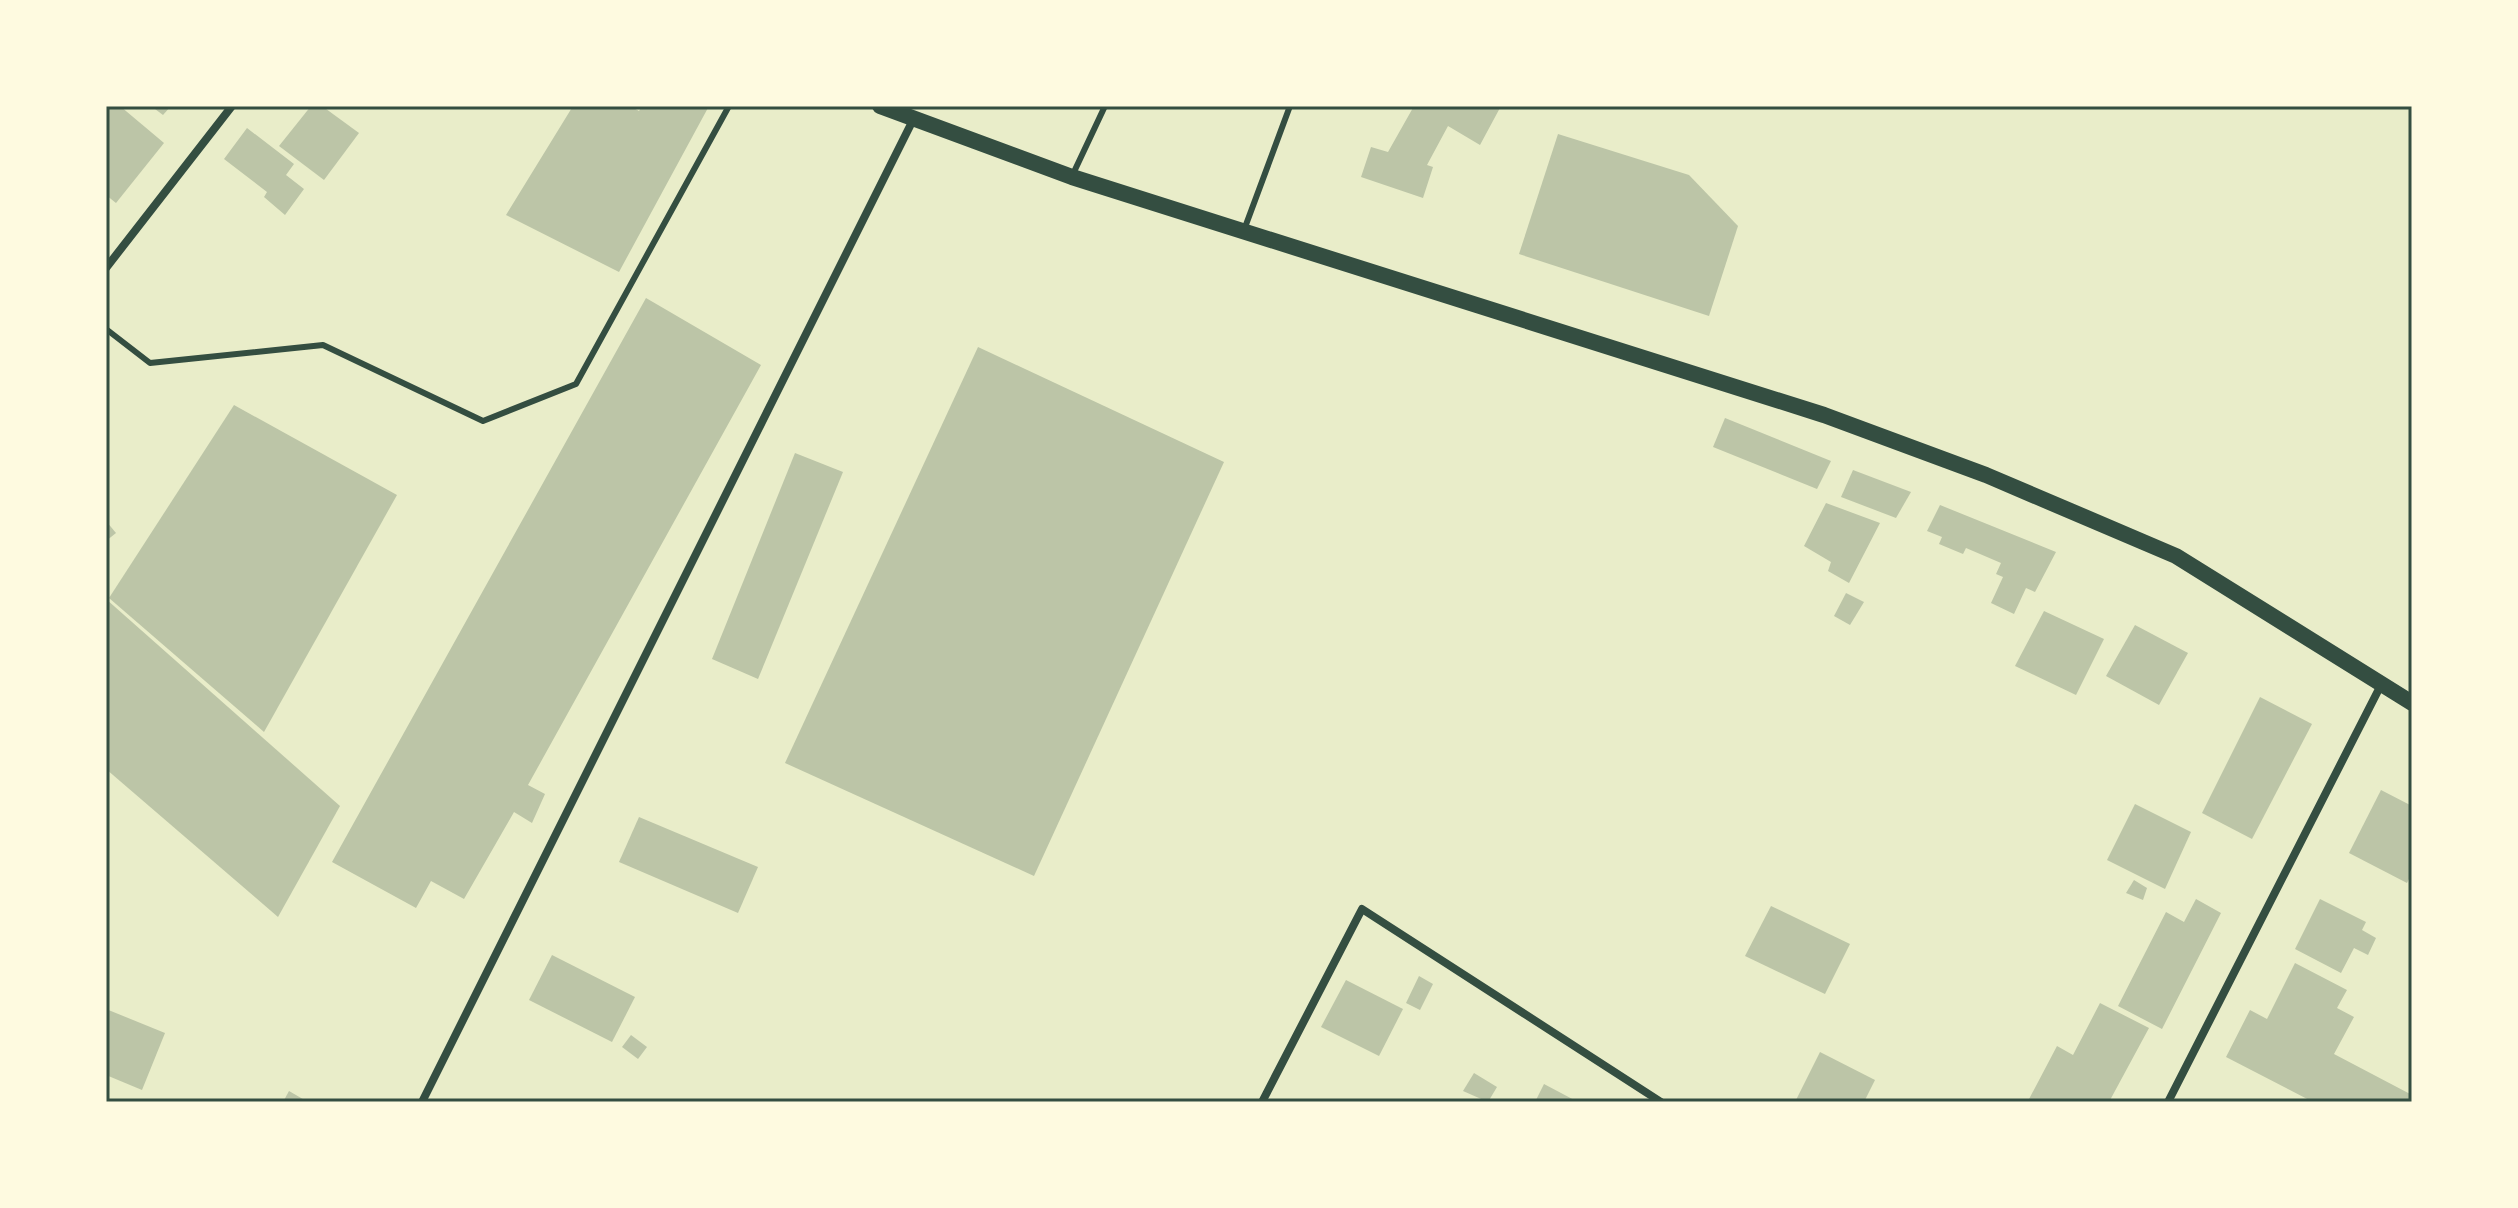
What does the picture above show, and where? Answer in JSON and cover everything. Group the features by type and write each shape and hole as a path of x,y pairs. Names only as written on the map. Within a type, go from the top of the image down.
{"main road":[{"path":"880,106 1072,177 1824,415 1986,475 2176,556 2412,703"}],"street":[{"path":"106,268 232,106"},
{"path":"422,1102 913,120"},
{"path":"2168,1102 2382,683"},
{"path":"1262,1102 1362,909 1661,1102"}],"lane":[{"path":"106,329 150,363 323,345 483,421 576,384 729,106"},
{"path":"1072,177 1105,106"},
{"path":"1244,232 1290,106"}],"building":[{"path":"110,106 120,106 164,143 116,203 106,195 106,111"},
{"path":"151,106 171,106 163,115"},
{"path":"311,106 322,106 359,133 324,180 279,146"},
{"path":"573,106 630,106 639,111 642,106 709,106 619,272 506,215"},
{"path":"1414,106 1501,106 1480,145 1448,126 1427,165 1433,167 1423,198 1361,177 1371,147 1388,152"},
{"path":"247,128 294,164 286,175 304,189 285,215 264,197 267,192 224,159"},
{"path":"1558,134 1689,175 1738,226 1709,316 1519,254"},
{"path":"646,298 761,365 528,785 545,794 532,823 514,812 464,899 431,881 416,908 332,862"},
{"path":"978,347 1224,462 1034,876 785,763"},
{"path":"234,405 397,495 264,732 109,598"},
{"path":"1725,418 1831,461 1817,489 1713,447"},
{"path":"795,453 843,472 758,679 712,659"},
{"path":"1853,470 1911,492 1896,518 1841,497"},
{"path":"1826,503 1880,523 1849,583 1828,571 1831,562 1804,546"},
{"path":"1940,505 2056,552 2035,592 2026,588 2014,614 1991,603 2003,577 1996,574 2001,563 1966,548 1963,554 1939,544 1942,537 1927,531"},
{"path":"106,521 116,533 106,541"},
{"path":"1846,593 1864,602 1850,625 1834,616"},
{"path":"106,599 340,806 278,917 106,769"},
{"path":"2044,611 2104,639 2076,695 2015,666"},
{"path":"2135,625 2188,653 2159,705 2106,676"},
{"path":"2260,697 2312,724 2252,839 2202,813"},
{"path":"2381,790 2412,806 2412,873 2407,883 2349,853"},
{"path":"2135,804 2191,832 2165,889 2107,860"},
{"path":"639,817 758,867 738,913 619,862"},
{"path":"2134,880 2147,888 2143,900 2126,893"},
{"path":"2196,899 2221,913 2162,1029 2118,1006 2166,912 2184,922"},
{"path":"2320,899 2366,922 2362,930 2376,938 2368,955 2354,948 2341,973 2295,949"},
{"path":"1771,906 1850,944 1825,994 1745,956"},
{"path":"552,955 635,997 612,1042 529,1000"},
{"path":"2295,963 2347,990 2337,1008 2354,1017 2334,1054 2412,1095 2412,1102 2313,1102 2226,1057 2250,1010 2267,1019"},
{"path":"1419,976 1433,984 1420,1010 1406,1003"},
{"path":"1346,980 1403,1009 1379,1056 1321,1027"},
{"path":"2100,1003 2149,1028 2109,1102 2028,1101 2057,1046 2073,1055"},
{"path":"106,1009 165,1033 142,1090 106,1075"},
{"path":"631,1035 647,1047 638,1059 622,1047"},
{"path":"1820,1052 1875,1080 1864,1102 1795,1102"},
{"path":"1474,1073 1497,1087 1488,1102 1463,1091"},
{"path":"1544,1084 1578,1102 1535,1102"},
{"path":"289,1091 308,1102 283,1102"}]}
